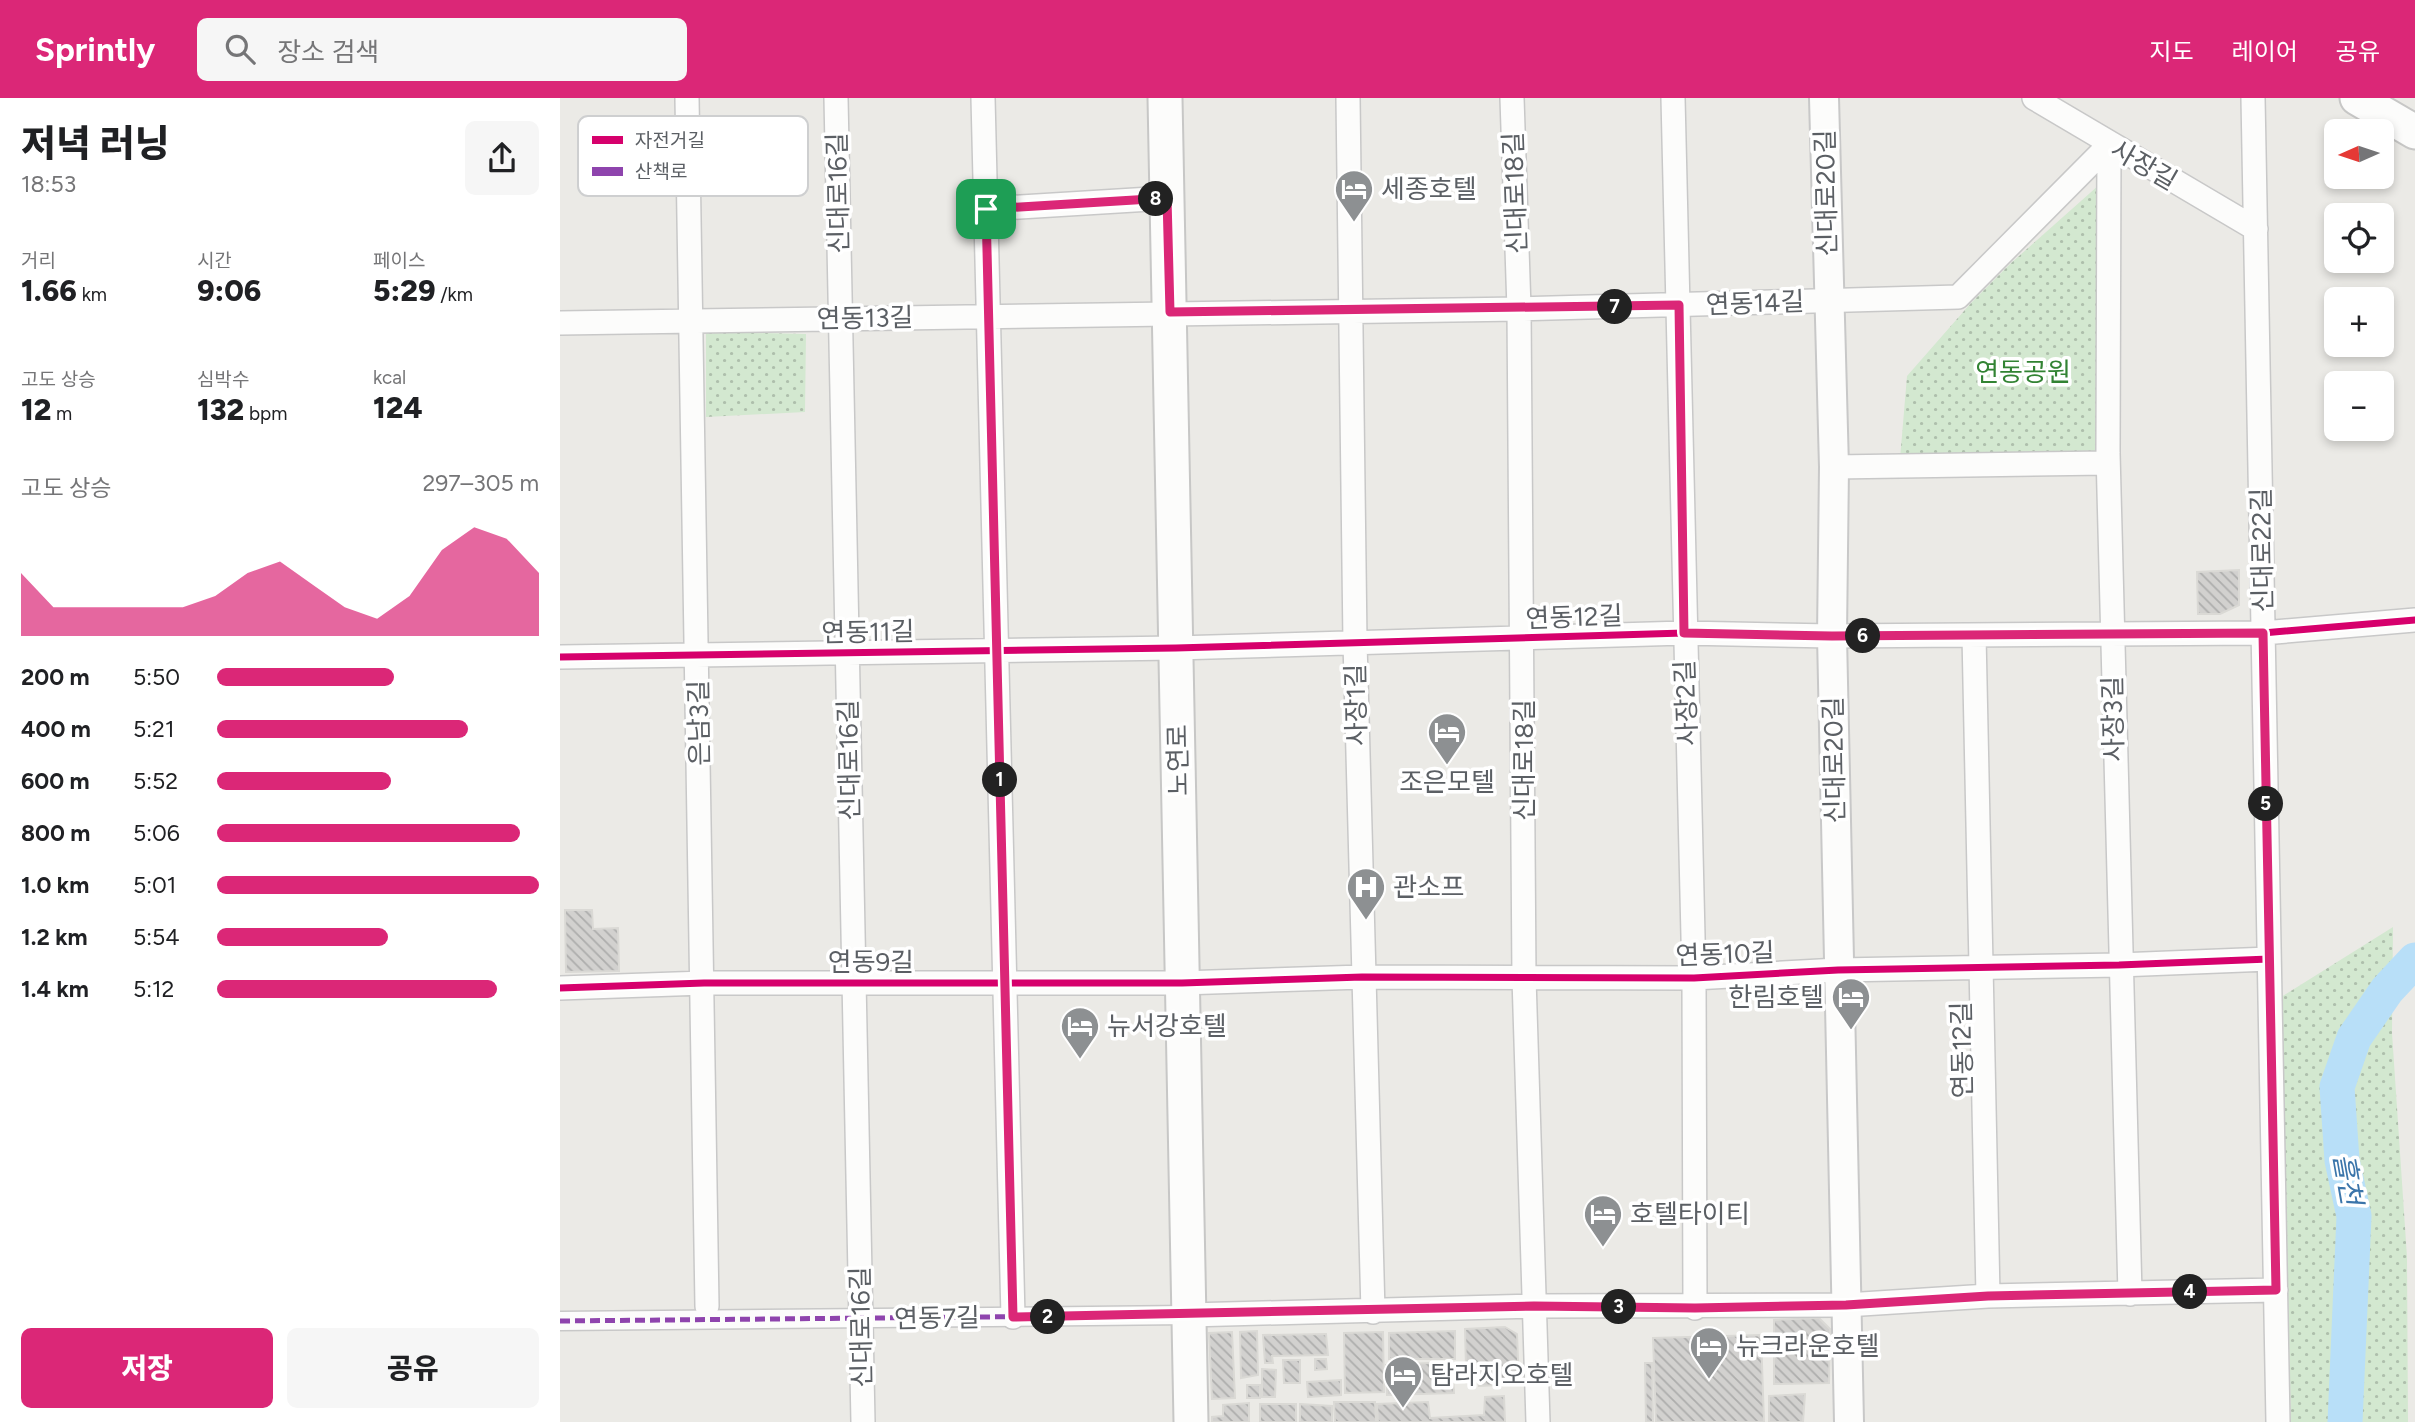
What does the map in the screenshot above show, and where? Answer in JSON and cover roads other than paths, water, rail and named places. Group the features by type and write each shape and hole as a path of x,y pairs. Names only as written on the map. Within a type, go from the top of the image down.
{"main road":[{"name":"노연로","path":"1165,98 1191,1422"},
{"path":"2357,98 2415,132"}],"street":[{"name":"은남3길","path":"687,98 687,116"},
{"name":"신대로16길","path":"836,98 863,1422"},
{"path":"983,98 1013,1317"},
{"name":"사장1길","path":"1348,98 1355,642 1373,1312"},
{"name":"신대로18길","path":"1512,98 1519,309 1524,640 1524,978 1538,1422"},
{"name":"사장2길","path":"1674,98 1684,633 1694,978 1695,1308"},
{"name":"신대로20길","path":"1824,98 1834,467 1832,636 1849,1422"},
{"name":"사장길","path":"2034,98 2109,145 2256,229"},
{"name":"신대로22길","path":"2253,98 2278,1422"},
{"name":"연동14길","path":"1170,312 1519,309 1958,297 2109,145"},
{"name":"사장3길","path":"2109,145 2108,463 2111,633 2130,1294"},
{"name":"은남3길","path":"689,196 704,983 707,1306"},
{"path":"986,209 1167,198"},
{"name":"연동13길","path":"560,323 1170,312"},
{"path":"1834,467 2108,463"},
{"name":"연동12길","path":"1176,648 1524,640 1684,633 1832,636 2263,633 2415,620"},
{"name":"연동12길","path":"1974,635 1988,1296"},
{"name":"연동11길","path":"560,657 1176,648"},
{"name":"연동10길","path":"1182,983 1362,977 1694,978 1838,970 2119,965 2269,959"},
{"name":"연동9길","path":"560,988 704,983 1182,983"},
{"path":"1189,1315 1534,1306 1695,1308 1846,1305 1988,1296 2276,1290"},
{"name":"연동7길","path":"560,1321 1189,1315"}],"waterway":[{"name":"흘천","path":"2345,1422 2354,1216 2342,1160 2337,1087 2354,1038 2387,990 2415,960"}],"place":[{"name":"세종호텔","path":"1354,223"},
{"name":"조은모텔","path":"1447,766"},
{"name":"관소프","path":"1366,921"},
{"name":"한림호텔","path":"1851,1031"},
{"name":"뉴서강호텔","path":"1080,1060"},
{"name":"호텔타이티","path":"1603,1248"},
{"name":"뉴크라운호텔","path":"1709,1380"},
{"name":"탐라지오호텔","path":"1403,1409"}],"park label":[{"name":"연동공원","path":"2023,372"}]}
